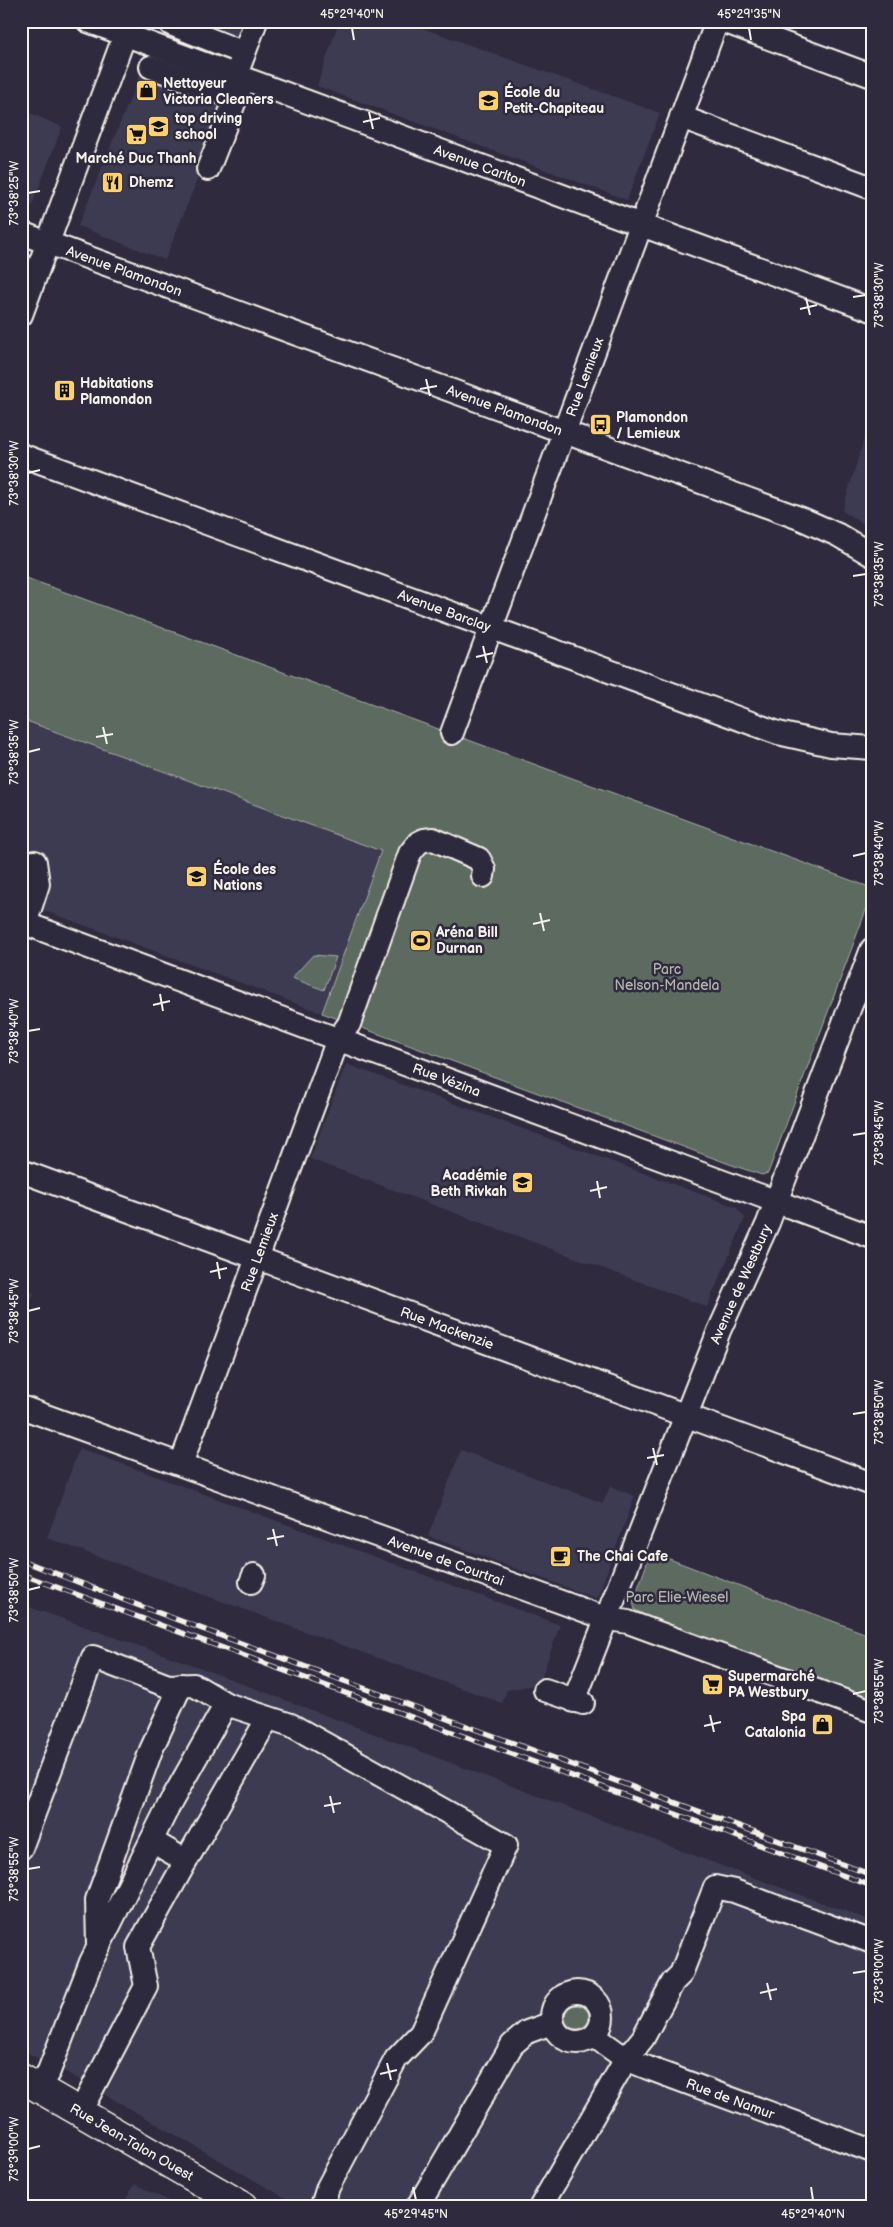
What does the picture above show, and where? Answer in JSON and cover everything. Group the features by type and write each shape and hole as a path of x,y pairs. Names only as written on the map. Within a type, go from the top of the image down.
{"main road":[{"name":"Rue Jean-Talon Ouest","path":"30,2083 243,2206"}],"street":[{"name":"Avenue Carlton","path":"88,21 128,28 239,84 641,224 872,310"},
{"path":"208,169 239,84 244,52 256,21"},
{"name":"Rue Lemieux","path":"452,733 717,21"},
{"path":"723,21 872,76"},
{"path":"170,24 244,52"},
{"path":"21,314 128,28"},
{"path":"151,67 239,84"},
{"path":"681,117 872,188"},
{"name":"Avenue Plamondon","path":"21,233 814,524 849,541 872,556"},
{"name":"Avenue Barclay","path":"21,455 778,733 831,745 872,748"},
{"name":"Rue Lemieux","path":"182,1464 338,1039 348,1024 412,849 424,840 437,841 479,859 484,869 483,876"},
{"path":"21,864 34,862 38,884 23,923"},
{"name":"Rue Vézina","path":"23,923 872,1237"},
{"name":"Avenue de Westbury","path":"545,1690 579,1702 600,1632 608,1619 728,1310 776,1201 872,949"},
{"name":"Rue Mackenzie","path":"21,1171 872,1484"},
{"name":"Avenue de Courtrai","path":"21,1407 608,1619 628,1622 872,1711"},
{"path":"21,1848 93,1657 168,1686 194,1685 226,1704 291,1725 506,1845 421,2033 396,2059 328,2187 322,2206"},
{"path":"98,1948 97,1900 152,1750 181,1685"},
{"path":"30,2083 49,2071 98,1948 152,1840 226,1704"},
{"path":"80,2112 146,1986 138,1947 268,1718"},
{"path":"152,1840 186,1861"},
{"path":"541,2206 626,2058 643,2038 672,1982 681,1974 715,1887 734,1891 872,1942"},
{"path":"582,1992 594,1998 602,2013 601,2025 594,2036 584,2042 568,2041 558,2034 552,2023 553,2010 559,2000 570,1993 582,1992"},
{"path":"418,2206 512,2045 527,2032 552,2023"},
{"name":"Rue de Namur","path":"594,2036 626,2058 872,2151"}],"shaded area":[{"path":"165,21 261,21 165,260 78,226 143,67 154,63 166,30"},
{"name":"École du Petit-Chapiteau","path":"339,21 403,21 660,113 627,200 317,86"},
{"path":"21,109 62,127 31,208 21,204"},
{"path":"872,416 872,529 842,511"},
{"name":"École des Nations","path":"21,719 381,851 322,1013 21,902"},
{"name":"Académie Beth Rivkah","path":"346,1064 736,1207 745,1218 707,1307 310,1159"},
{"path":"21,1288 34,1293 21,1328"},
{"path":"79,1448 560,1625 539,1684 507,1690 502,1703 47,1538"},
{"path":"461,1450 603,1503 610,1486 635,1496 598,1596 595,1598 428,1536"},
{"path":"21,1604 196,1666 872,1921 872,2206 299,2206 66,2072 21,2050"},
{"path":"135,2184 178,2206 122,2206"}],"green space":[{"name":"Parc Nelson-Mandela","path":"21,576 872,888 872,895 768,1173 762,1175 732,1165 322,1013 381,851 21,719"},
{"path":"313,955 336,957 324,990 292,978"},
{"name":"Parc Elie-Wiesel","path":"651,1552 872,1636 872,1703 640,1618 642,1613 635,1610 633,1602"},
{"path":"577,2005 585,2009 589,2017 585,2025 577,2029 569,2025 565,2017 569,2009"}],"railway":[{"path":"21,1560 140,1606 872,1875"},
{"path":"21,1574 872,1886"}],"place":[{"name":"Nettoyeur Victoria Cleaners","path":"147,91"},
{"name":"École du Petit-Chapiteau","path":"488,100"},
{"name":"top driving school","path":"159,126"},
{"name":"Marché Duc Thanh","path":"136,135"},
{"name":"Dhemz","path":"113,182"},
{"name":"Habitations Plamondon","path":"64,391"},
{"name":"Plamondon / Lemieux","path":"600,425"},
{"name":"École des Nations","path":"197,877"},
{"name":"Aréna Bill Durnan","path":"420,940"},
{"name":"Académie Beth Rivkah","path":"523,1183"},
{"name":"The Chai Cafe","path":"561,1556"},
{"name":"Supermarché PA Westbury","path":"712,1684"},
{"name":"Spa Catalonia","path":"822,1724"}]}
